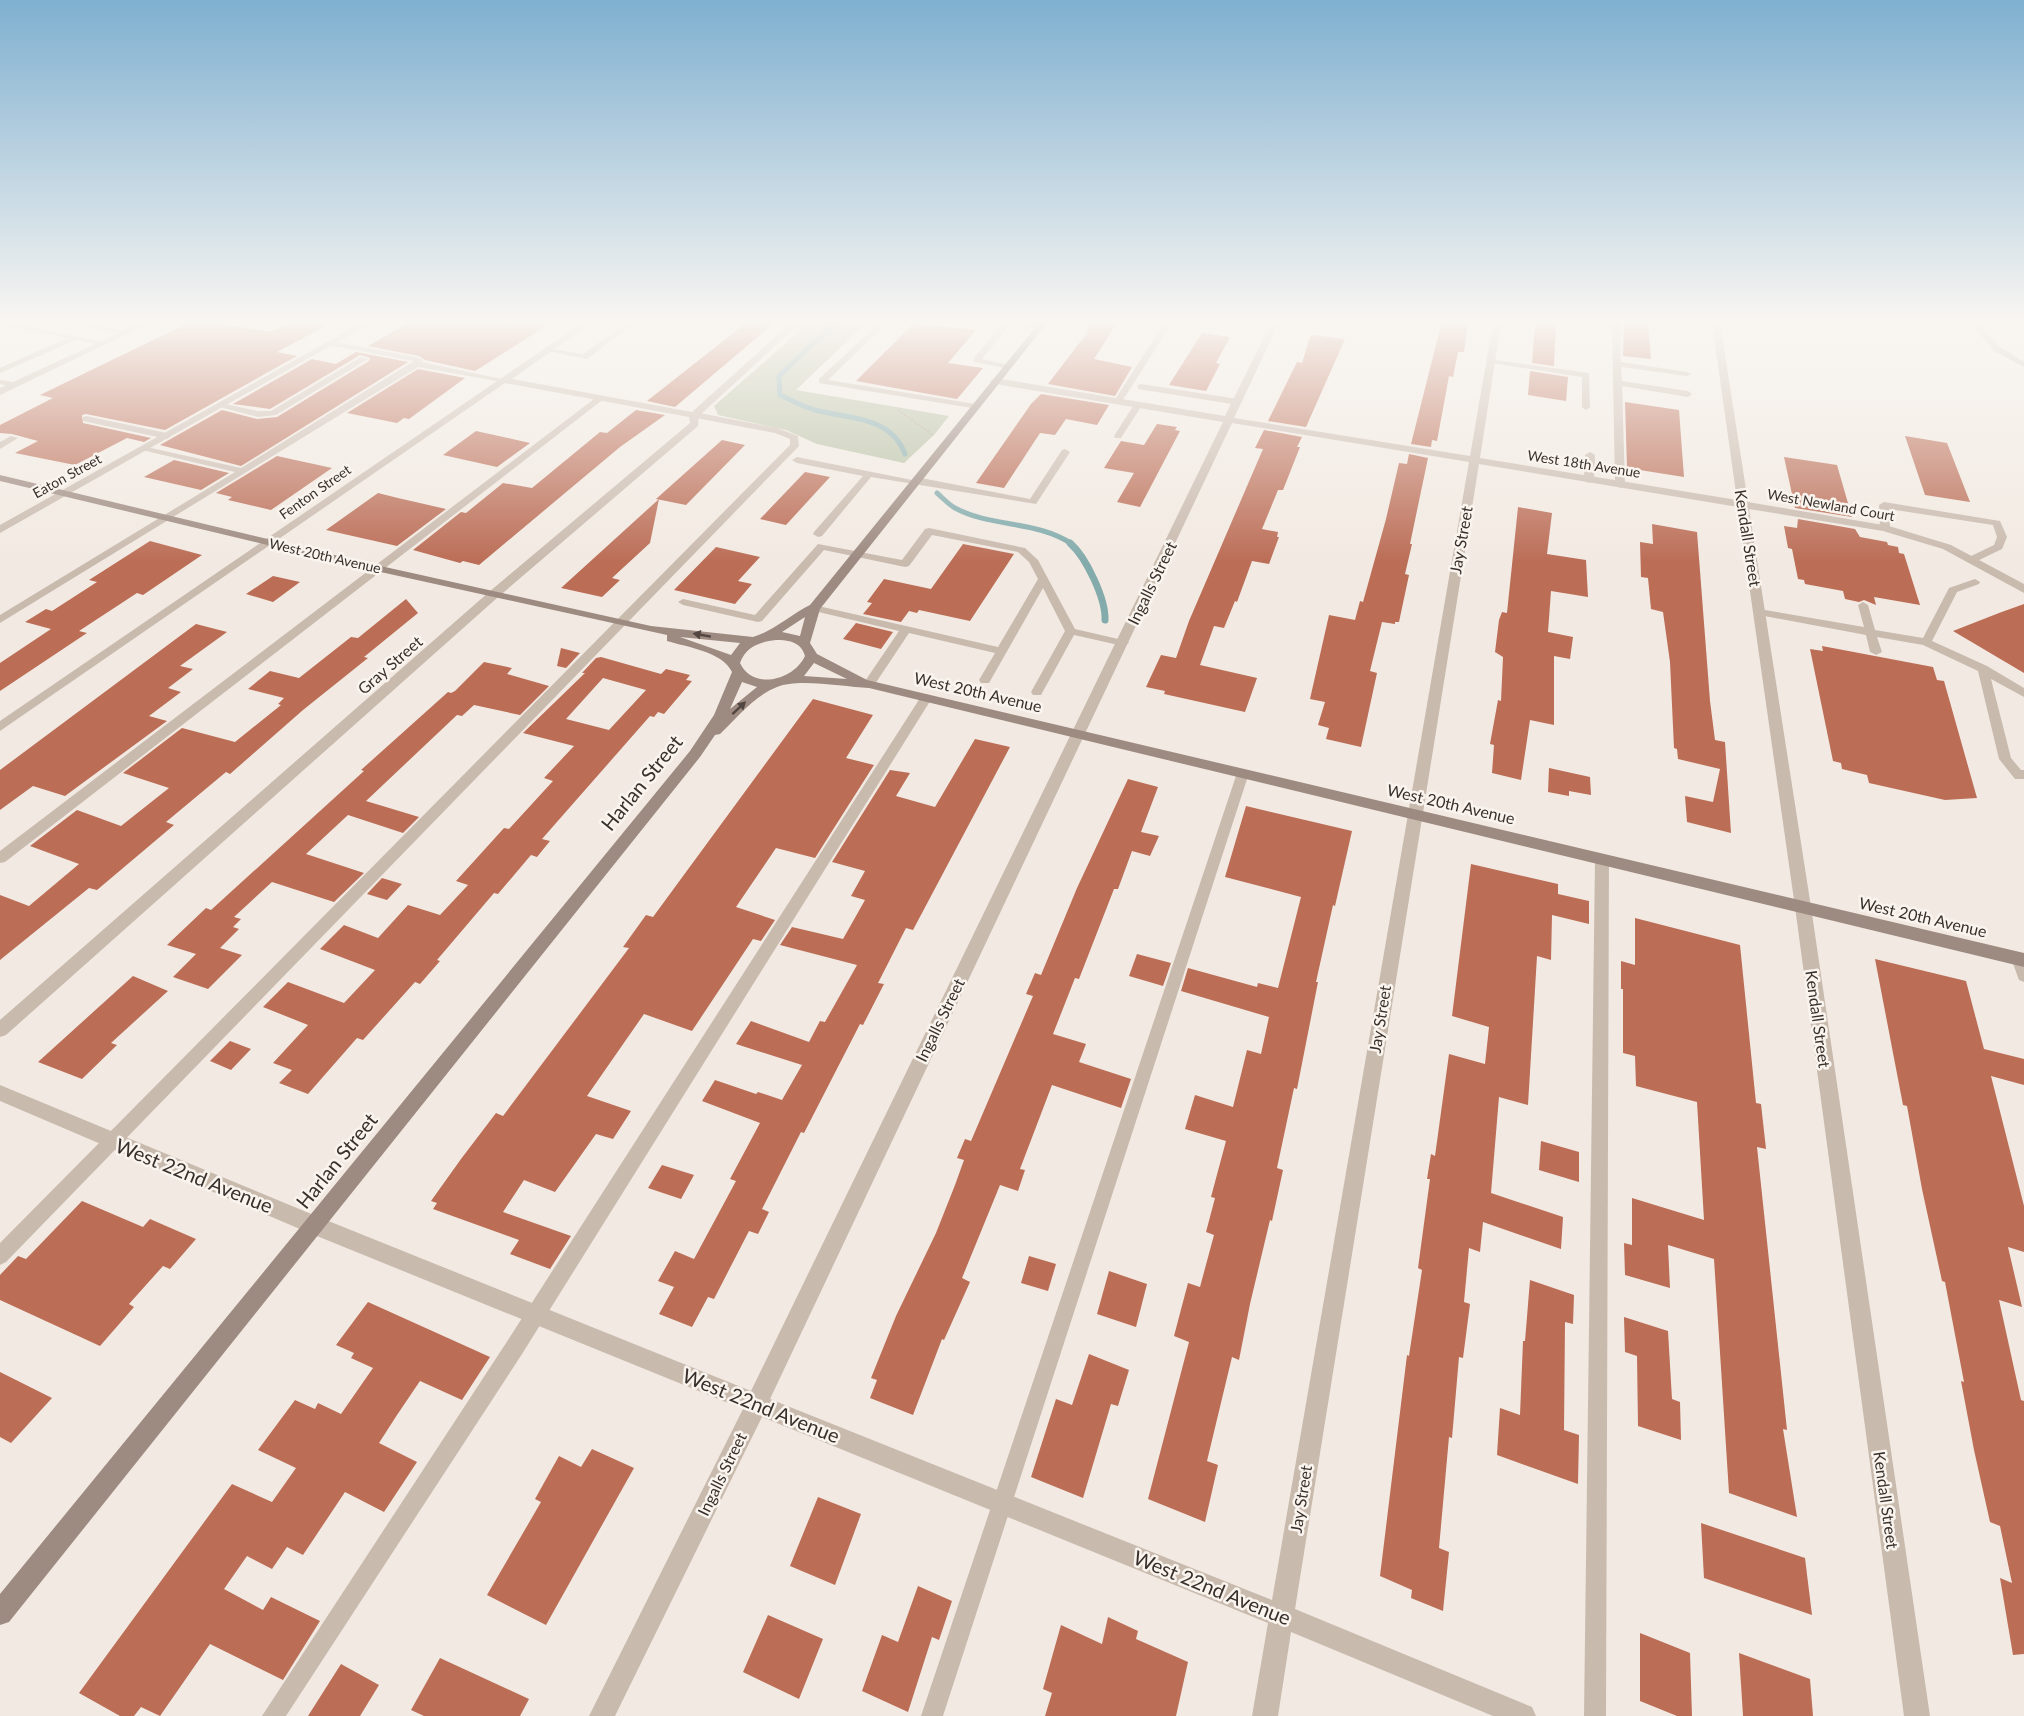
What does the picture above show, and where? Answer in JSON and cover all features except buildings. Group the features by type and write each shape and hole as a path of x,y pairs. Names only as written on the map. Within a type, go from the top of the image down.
{"street":[{"name":"Eaton Street","path":"0,530 225,403"},
{"name":"Fenton Street","path":"0,727 469,403"},
{"path":"629,403 694,415"},
{"name":"Gray Street","path":"0,1030 493,595 695,424 694,415 707,403"},
{"path":"804,643 814,608 978,403"},
{"name":"West 18th Avenue","path":"1128,403 1743,505"},
{"name":"Ingalls Street","path":"602,1716 756,1404 1237,403"},
{"name":"Jay Street","path":"1265,1716 1484,403"},
{"name":"Kendall Street","path":"1728,403 1803,907 1917,1716"},
{"name":"West 20th Avenue","path":"0,478 376,568 651,630 720,654 736,668"},
{"name":"West Newland Court","path":"1743,505 1885,528 1947,547 2024,589"},
{"path":"768,637 793,618 814,608"},
{"name":"West 20th Avenue","path":"651,630 754,641"},
{"path":"768,637 792,638 804,643 811,651 806,669 791,679 773,683 752,681 736,668 739,651 754,641 768,637"},
{"name":"West 20th Avenue","path":"811,656 869,684"},
{"name":"Harlan Street","path":"708,737 733,689 736,668"},
{"name":"West 20th Avenue","path":"791,679 869,684 2021,959"},
{"name":"Harlan Street","path":"0,1613 708,737 753,696 773,683"},
{"name":"West 22nd Avenue","path":"0,1094 314,1225 1282,1616 1523,1716"}],"lane":[{"path":"220,406 258,414 273,412 288,403"},
{"path":"0,620 353,403"},
{"path":"0,858 594,403"},
{"path":"952,403 975,407"},
{"path":"1618,403 1620,485"},
{"path":"1118,436 1138,405"},
{"path":"0,1256 794,446 795,438 777,431 694,415"},
{"path":"86,419 167,436"},
{"path":"0,446 14,438"},
{"path":"145,448 242,471"},
{"path":"797,460 1033,502 1065,452"},
{"path":"1589,480 1590,455"},
{"path":"818,534 869,474"},
{"path":"1885,528 1884,505 1997,523 2002,537 1998,547 1971,560"},
{"path":"683,603 758,619 822,546 905,564 929,531 1021,550 1033,560 1071,631 1123,643"},
{"path":"985,680 1043,579"},
{"path":"1926,642 1953,590 1975,582"},
{"path":"1863,606 1876,652"},
{"path":"814,608 1002,651"},
{"path":"1759,612 1926,642 1983,669 2024,693"},
{"path":"869,684 906,629"},
{"path":"1037,692 1071,631"},
{"path":"1983,669 2006,759 2019,776 2024,774"},
{"path":"273,1716 536,1315 926,698"},
{"path":"932,1716 1243,774"},
{"path":"1594,1716 1602,859"},
{"path":"2021,959 2024,976"}],"green space":[{"path":"717,403 873,403 949,416 934,435 904,463 817,444 786,430 718,415 714,406"}],"waterway":[{"path":"797,403 814,410 857,418 880,426 899,442 905,454"},
{"path":"937,493 952,506 969,514 1044,531 1072,544"},
{"path":"1070,543 1094,579 1102,601 1105,620"}]}
